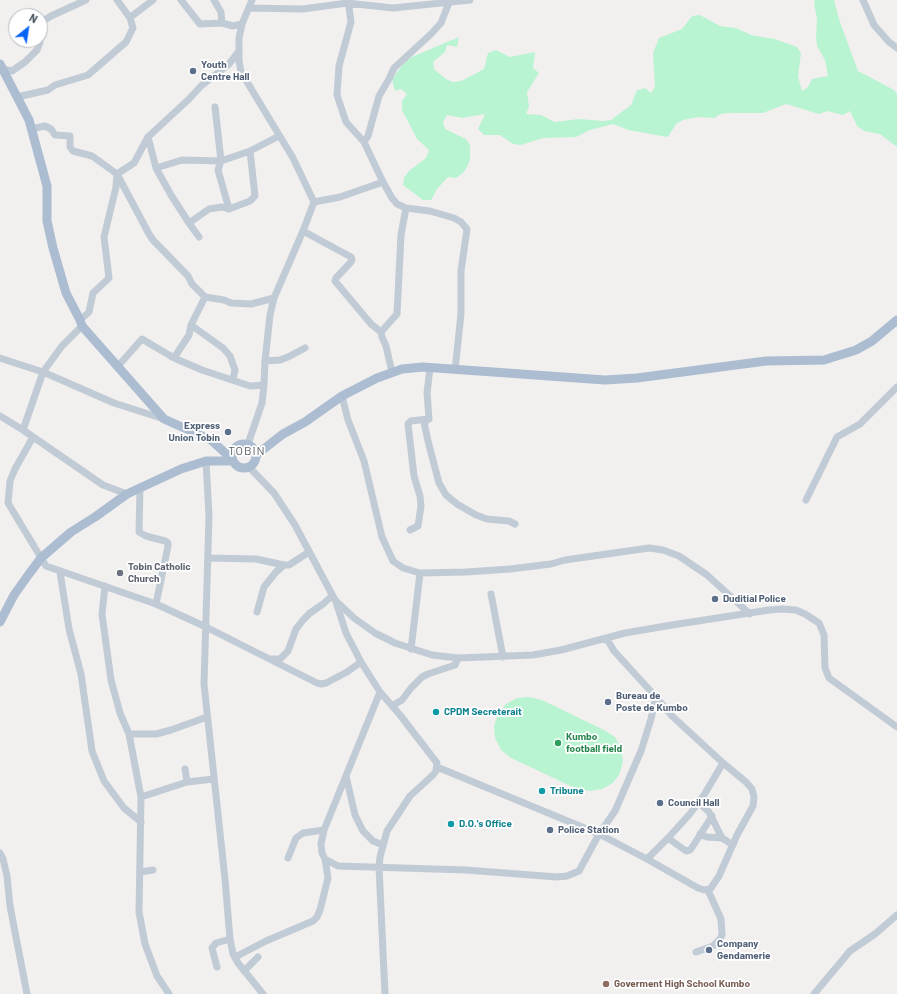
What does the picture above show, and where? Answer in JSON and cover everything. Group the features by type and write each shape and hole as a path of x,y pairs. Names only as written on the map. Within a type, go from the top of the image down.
{"main road":[{"path":"2,66 29,120 47,186 47,221 53,248 66,293 81,323 164,419 211,440 240,467 249,467 254,462 256,455 254,448 248,444 241,444 235,447 232,453 233,460"},
{"path":"256,455 283,434 305,422 342,396 370,381 392,372 409,368 430,368 606,380 637,378 766,361 824,360 856,350 872,341 897,320"},
{"path":"0,622 14,595 41,558 71,532 127,494 181,469 206,460 233,460"}],"street":[{"path":"48,18 86,0"},
{"path":"17,97 48,90 54,85 88,75 126,42 133,30 130,18 117,0"},
{"path":"130,18 153,0"},
{"path":"181,0 200,24 222,22 233,26 242,24"},
{"path":"214,0 221,12 222,22"},
{"path":"248,444 262,403 270,315 274,298 314,202 293,158 241,72 239,62 239,38 242,24 250,8 252,0"},
{"path":"250,8 303,10 347,2 393,8 470,0"},
{"path":"863,0 874,25 889,42 897,48"},
{"path":"364,142 368,136 379,96 389,80 394,68 441,23 451,1"},
{"path":"347,2 351,22 339,66 337,95 346,122 364,142 383,182 397,204 406,208 430,210 454,218 462,222 467,229 462,271 461,314 455,370"},
{"path":"2,66 12,71 25,62 38,48"},
{"path":"117,174 134,163 148,138 201,86 230,64 239,51"},
{"path":"230,64 234,70 241,72"},
{"path":"215,107 221,161 218,170 229,209"},
{"path":"31,129 45,126 55,135 70,136 71,149 92,156 117,174 153,240 188,276 192,284 205,297 224,300 231,303 251,304 274,298"},
{"path":"156,168 182,160 221,161 250,151 279,136"},
{"path":"148,138 156,168 171,195 199,237"},
{"path":"189,223 209,209 222,207 229,209 250,201 255,196 250,151"},
{"path":"23,430 43,372 89,312 93,293 109,278 104,237 116,187 117,174"},
{"path":"314,202 340,197 383,182"},
{"path":"381,332 397,314 401,235 406,208"},
{"path":"303,231 350,257 352,260 335,281 371,324 381,332 392,372"},
{"path":"174,358 189,335 191,325 205,297"},
{"path":"191,325 218,344 230,356 235,370 233,379"},
{"path":"118,366 142,339 174,358 202,370 233,379 250,386 264,385"},
{"path":"265,361 280,360 305,348"},
{"path":"0,358 43,372 114,403 164,419"},
{"path":"429,419 427,393 430,368"},
{"path":"806,500 837,437 860,424 897,387"},
{"path":"342,396 348,420 364,461 382,536 393,561 403,568 420,573 510,569 551,564 565,560 618,551 649,548 663,550 679,556 707,575 750,614"},
{"path":"0,416 103,485 127,494"},
{"path":"429,419 424,422 428,441 437,477 446,495 463,508 476,515 487,519 509,521 515,524"},
{"path":"410,530 418,526 421,506 420,496 414,476 408,424 411,420 429,419"},
{"path":"32,437 10,481 8,503 46,566 156,604 321,684 347,672 361,662"},
{"path":"206,460 209,516 204,684 230,939 234,957 263,994"},
{"path":"249,467 274,493 295,524 334,598 346,633 361,662 380,692 435,760 437,767 433,775 407,800 387,831 383,846 379,867 385,994"},
{"path":"140,488 139,532 146,536 168,543 156,604"},
{"path":"0,502 8,503"},
{"path":"208,558 256,559 289,565 309,552"},
{"path":"257,612 264,587 276,572 284,565"},
{"path":"60,572 69,629 82,674 92,751 104,781 124,808 141,822"},
{"path":"411,649 420,573"},
{"path":"105,586 102,614 111,680 120,713 129,734 141,797 139,912 145,944 157,976 170,994"},
{"path":"491,594 503,657"},
{"path":"334,598 354,618 375,633 395,643 432,655 458,658 532,655 561,650 625,633 782,609 796,610 819,623 824,635 825,668 829,678 897,727"},
{"path":"268,659 280,659 288,651 296,630 310,612 334,598"},
{"path":"607,639 618,655 672,716 752,789 754,796 752,806 719,876 714,885 708,890"},
{"path":"392,706 402,700 422,677 455,665 458,658"},
{"path":"328,878 321,844 324,830 380,692"},
{"path":"324,859 338,866 466,870 557,877 567,876 579,871 599,834 615,811 641,751 650,725 656,697"},
{"path":"400,715 402,700"},
{"path":"129,734 156,734 171,730 207,716"},
{"path":"647,859 699,803 723,763"},
{"path":"437,767 599,834 698,888 708,890"},
{"path":"185,768 187,782"},
{"path":"346,776 355,815 363,831 373,841 383,846"},
{"path":"141,797 187,782 214,779"},
{"path":"699,803 712,816 722,838"},
{"path":"668,838 686,851 690,850 712,816"},
{"path":"288,858 296,838 303,833 324,830"},
{"path":"700,834 707,837 722,838 733,845"},
{"path":"0,853 7,876 10,906 27,994"},
{"path":"234,957 266,941 313,921 317,917 320,910 328,878 338,866"},
{"path":"140,872 154,870"},
{"path":"696,952 714,946 722,935 721,919 708,890"},
{"path":"814,994 850,951 875,934 897,915"},
{"path":"217,967 212,948 216,943 230,939"},
{"path":"244,971 258,958"}],"green space":[{"path":"815,0 834,0 839,19 858,71 894,90 897,94 897,147 880,134 864,131 857,126 850,111 843,115 827,111 819,114 786,104 763,113 729,113 721,114 714,118 698,117 683,120 676,124 668,137 628,130 613,124 590,130 576,137 543,138 521,145 513,144 500,135 484,135 478,129 485,114 462,118 447,115 443,122 445,129 466,139 470,145 470,160 467,167 463,173 456,178 448,177 437,189 431,200 423,200 403,185 404,178 409,171 426,158 429,150 417,139 402,110 402,101 407,94 401,89 395,91 394,88 392,79 407,59 459,37 457,47 447,45 445,52 433,62 434,69 446,79 453,82 461,81 484,69 488,53 496,50 510,57 535,52 533,68 539,73 527,92 529,107 526,114 541,115 555,122 579,119 604,121 611,120 631,105 637,90 645,88 651,93 655,87 653,53 659,38 682,29 692,16 700,15 720,26 736,28 751,35 775,39 797,47 801,53 798,76 802,91 808,87 812,79 828,76 825,60 817,46"},
{"name":"Kumbo football field","path":"529,697 542,700 604,730 615,737 621,748 623,761 620,773 613,783 602,789 590,791 577,789 511,758 501,750 495,738 494,726 498,714 506,704 517,698"}],"place":[{"name":"Youth Centre Hall","path":"193,71"},
{"name":"Express Union Tobin","path":"228,432"},
{"name":"Tobin Catholic Church","path":"120,573"},
{"name":"Duditial Police","path":"715,599"},
{"name":"Bureau de Poste de Kumbo","path":"608,702"},
{"name":"CPDM Secreterait","path":"436,712"},
{"name":"Kumbo football field","path":"558,743"},
{"name":"Tribune","path":"542,791"},
{"name":"Council Hall","path":"660,803"},
{"name":"D.O.'s Office","path":"451,824"},
{"name":"Police Station","path":"550,830"},
{"name":"Company Gendamerie","path":"709,950"},
{"name":"Goverment High School Kumbo","path":"606,984"}],"district":[{"name":"TOBIN","path":"247,451"}]}
